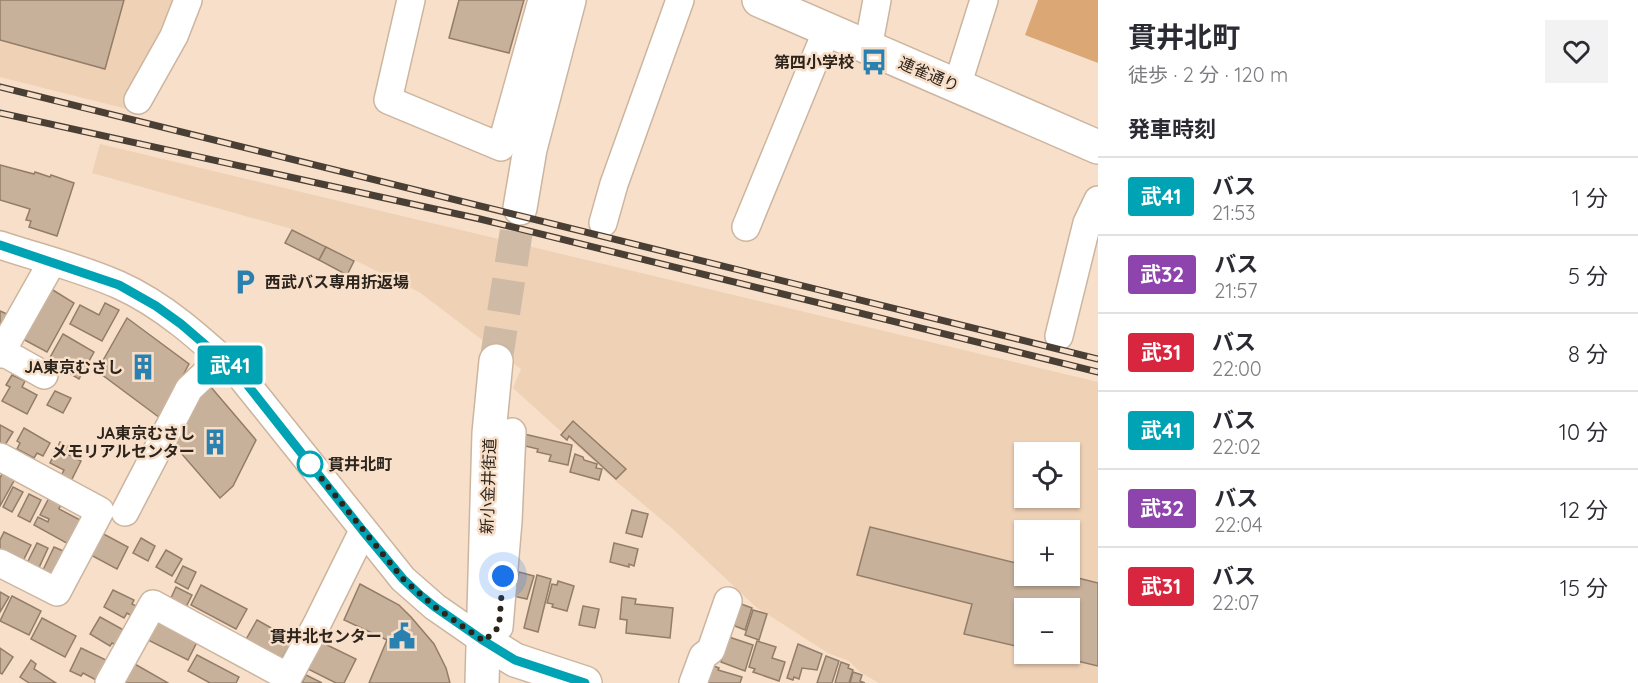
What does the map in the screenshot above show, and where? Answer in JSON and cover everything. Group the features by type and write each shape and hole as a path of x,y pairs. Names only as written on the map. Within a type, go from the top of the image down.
{"main road":[{"path":"520,207 530,149 569,0"},
{"name":"連雀通り","path":"771,2 827,30 1098,147"},
{"name":"新小金井街道","path":"482,683 489,433 496,361"},
{"path":"484,641 515,660 585,683"}],"street":[{"path":"138,100 174,36 188,0"},
{"path":"411,0 388,100 501,147 542,0"},
{"path":"603,223 614,184 680,0"},
{"path":"868,48 877,0"},
{"path":"957,86 984,0"},
{"path":"746,227 827,30"},
{"path":"1059,336 1087,223 1098,200"},
{"path":"0,245 119,285 156,306 181,324 238,373 403,579 435,607 484,641 499,627 508,521 512,432"},
{"path":"44,375 1,353 52,262"},
{"path":"125,512 189,389 222,358"},
{"path":"0,457 100,511 57,592 0,563"},
{"path":"109,683 153,604 287,680 363,531"},
{"path":"693,683 703,656 711,650 728,601"}],"shaded area":[{"path":"0,0 177,0 169,23 127,109 0,77"},
{"path":"1038,0 1098,0 1098,63 1025,35"},
{"path":"100,144 1098,382 1098,683 879,683 860,672 849,661 828,653 756,607 674,530 513,388 521,369 419,292 292,229 92,173"}],"building":[{"path":"0,0 124,0 105,69 0,40"},
{"path":"459,0 524,0 509,53 449,38"},
{"path":"0,165 34,174 35,172 50,177 51,175 74,183 57,236 29,227 31,221 26,220 30,209 0,200"},
{"path":"292,230 326,247 319,260 285,243"},
{"path":"326,247 354,261 347,275 319,260"},
{"path":"48,287 74,303 47,352 19,337"},
{"path":"105,303 119,310 102,341 70,324 80,305 99,315"},
{"path":"0,311 9,315 0,337"},
{"name":"JA東京むさし","path":"127,318 189,364 160,418 97,371"},
{"path":"63,334 94,352 79,379 48,361"},
{"path":"12,375 25,381 22,387 37,395 27,414 2,401 10,387 6,385"},
{"name":"JA東京むさし メモリアルセンター","path":"210,386 256,440 233,486 220,498 174,445 195,401"},
{"path":"55,391 71,398 63,413 47,405"},
{"path":"573,421 626,469 616,479 569,436 567,440 561,435"},
{"path":"0,425 13,432 5,445 0,443"},
{"path":"24,428 50,443 43,456 37,453 34,458 17,449 20,443 17,441"},
{"path":"524,434 572,445 568,465 549,461 551,455 521,445"},
{"path":"60,442 70,447 67,454 81,461 71,481 61,476 64,470 50,463"},
{"path":"575,454 597,464 596,468 602,469 599,480 570,472"},
{"path":"3,472 15,479 0,506 0,478"},
{"path":"13,487 23,492 12,512 3,507"},
{"path":"29,494 41,500 30,522 18,516"},
{"path":"50,496 62,502 59,509 84,522 72,546 34,525 38,517 48,522 49,519 40,515"},
{"path":"632,510 648,514 642,537 626,533"},
{"path":"870,527 1014,563 1014,586 1080,586 1080,578 1098,583 1098,666 1080,662 1080,598 1014,598 1014,646 964,634 972,604 857,575"},
{"path":"98,531 128,547 117,569 87,553"},
{"path":"4,532 31,545 21,565 0,554 0,540"},
{"path":"141,538 155,546 148,561 133,553"},
{"path":"37,543 48,548 37,572 25,567"},
{"path":"614,543 638,549 634,566 629,564 629,567 610,562"},
{"path":"54,547 68,553 57,578 42,572"},
{"path":"166,550 182,559 172,576 156,567"},
{"path":"183,566 196,572 188,589 175,582"},
{"path":"519,572 534,576 527,599 513,596"},
{"path":"537,575 551,579 538,632 524,628"},
{"path":"558,581 574,586 567,611 552,607 553,604 547,603 552,584 557,585"},
{"name":"貫井北センター","path":"360,584 399,605 411,617 434,644 446,668 450,683 369,683 387,640 344,620"},
{"path":"201,585 247,609 236,629 191,605"},
{"path":"176,587 192,595 183,613 170,600"},
{"path":"113,590 134,600 132,604 142,609 137,619 127,613 124,618 104,607"},
{"path":"0,592 9,597 0,612"},
{"path":"12,596 41,611 29,635 0,621"},
{"path":"622,597 636,599 635,604 673,608 670,638 626,633 627,620 620,619"},
{"path":"736,602 752,608 745,630 735,626"},
{"path":"583,606 599,609 595,628 579,625"},
{"path":"753,610 767,614 759,640 745,635"},
{"path":"100,617 129,633 120,647 112,643 110,646 90,634"},
{"path":"42,618 76,636 65,657 31,639"},
{"path":"158,620 198,640 188,660 148,640"},
{"path":"257,620 293,640 279,663 244,643"},
{"path":"729,637 753,645 745,671 721,662"},
{"path":"757,641 776,647 772,658 785,662 779,681 753,672 755,669 749,667"},
{"path":"321,642 356,659 344,683 336,683 308,669"},
{"path":"798,644 822,654 817,670 802,668 799,679 794,677 793,680 787,678"},
{"path":"0,648 13,657 2,674 0,673"},
{"path":"81,648 106,660 96,680 83,673 81,676 70,671"},
{"path":"197,655 239,677 236,683 210,683 188,671"},
{"path":"826,656 839,661 832,683 817,683"},
{"path":"31,660 36,664 34,669 56,683 29,683 20,677"},
{"path":"841,662 849,665 848,668 853,670 849,683 835,683"},
{"path":"133,663 168,683 122,683"},
{"path":"708,664 719,668 718,670 742,677 740,683 703,683"},
{"path":"853,672 862,675 860,681 865,683 850,683"},
{"path":"306,675 322,683 302,683"}],"tunnel":[{"path":"496,361 520,208"}],"railway":[{"path":"0,87 1098,359"},
{"path":"0,113 480,219 1098,372"}],"bus line":[{"name":"武41","path":"0,245 119,285 156,306 181,324 238,373 363,531 403,579 420,595 484,641 515,660 585,683"}],"place":[{"name":"第四小学校","path":"874,62"},
{"name":"西武バス専用折返場","path":"245,282"},
{"name":"JA東京むさし","path":"143,367"},
{"name":"JA東京むさし メモリアルセンター","path":"215,442"},
{"name":"貫井北町","path":"310,464"},
{"name":"貫井北センター","path":"402,636"}],"route":[{"path":"310,464 403,579 435,607 484,641 499,627 503,576"}]}
